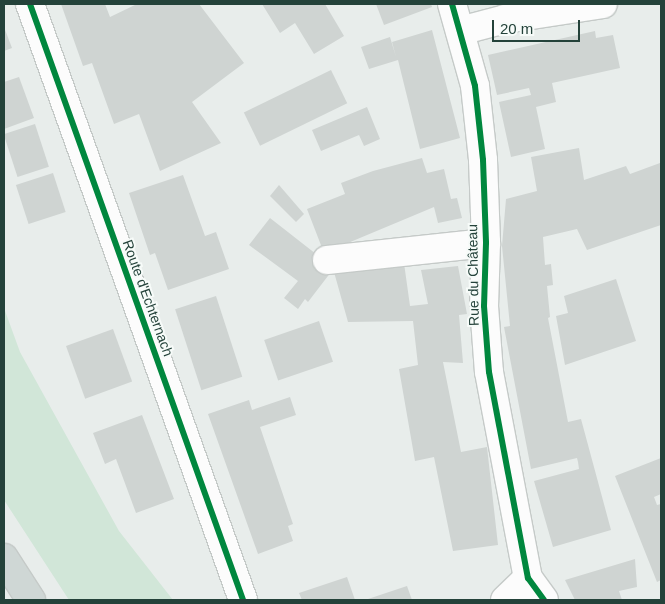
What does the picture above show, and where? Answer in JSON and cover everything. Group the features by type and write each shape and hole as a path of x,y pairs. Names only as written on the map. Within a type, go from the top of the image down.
{"main road":[{"path":"4,558 31,600"}],"street":[{"name":"Route d'Echternach","path":"30,4 243,600"},
{"name":"Rue du Château","path":"452,4 474,86 483,160 486,243 484,306 489,372 528,578 544,600"},
{"path":"460,31 505,19 603,4"},
{"path":"327,260 486,243"},
{"path":"504,600 528,578"}],"green space":[{"path":"4,308 20,352 119,531 173,600 69,600 4,500"}],"building":[{"path":"61,4 105,4 110,17 137,4 199,4 244,63 192,102 221,143 160,171 139,114 114,124 92,63 83,66"},
{"path":"262,4 325,4 344,36 314,54 295,23 280,33"},
{"path":"376,4 431,4 432,7 384,25"},
{"path":"4,27 12,48 4,51"},
{"path":"432,30 460,138 420,149 398,60 369,69 361,47 390,37 396,57 392,42"},
{"path":"595,31 596,38 613,35 620,68 552,83 556,102 536,107 545,149 511,157 499,102 531,95 529,88 497,95 488,55"},
{"path":"331,70 347,103 260,146 244,113"},
{"path":"19,77 34,118 4,129 4,82"},
{"path":"367,107 380,139 364,146 359,135 321,151 312,130"},
{"path":"35,124 49,167 18,177 4,134"},
{"path":"579,148 584,180 626,166 630,174 660,163 661,225 587,250 577,229 543,237 545,265 551,264 553,285 547,286 550,317 548,318 568,422 581,419 611,530 553,547 534,481 579,469 578,462 577,458 531,469 504,327 510,326 502,246 506,199 537,191 531,157"},
{"path":"422,158 427,173 444,169 451,199 457,198 462,218 438,223 434,207 324,253 307,209 345,194 341,183 373,171"},
{"path":"53,173 66,212 29,224 16,185"},
{"path":"183,175 205,236 216,232 229,269 168,290 155,253 150,255 129,193"},
{"path":"279,185 304,214 296,222 270,196"},
{"path":"270,218 316,254 331,272 308,302 305,299 298,309 284,298 298,281 249,245"},
{"path":"404,263 410,306 428,304 421,270 458,266 467,314 459,315 463,363 443,362 461,452 487,447 498,545 453,551 434,457 415,461 399,369 418,365 413,321 348,322 334,272"},
{"path":"616,279 636,341 565,365 556,316 568,313 564,296"},
{"path":"216,296 242,377 201,390 175,309"},
{"path":"319,321 333,362 278,381 264,340"},
{"path":"113,329 132,382 85,399 66,346"},
{"path":"290,397 296,415 260,427 293,524 288,526 293,541 258,554 208,414 249,400 252,410"},
{"path":"142,415 174,499 136,513 116,459 105,464 93,433"},
{"path":"661,458 661,494 654,497 657,505 661,504 661,580 657,582 615,476"},
{"path":"635,559 637,587 619,591 622,600 575,600 565,580"},
{"path":"347,577 355,600 302,600 299,593"},
{"path":"407,586 412,600 365,600"}],"cycle path":[{"path":"30,4 243,600"},
{"path":"452,4 475,86 483,160 486,243 484,306 489,372 528,578 544,600"}]}
